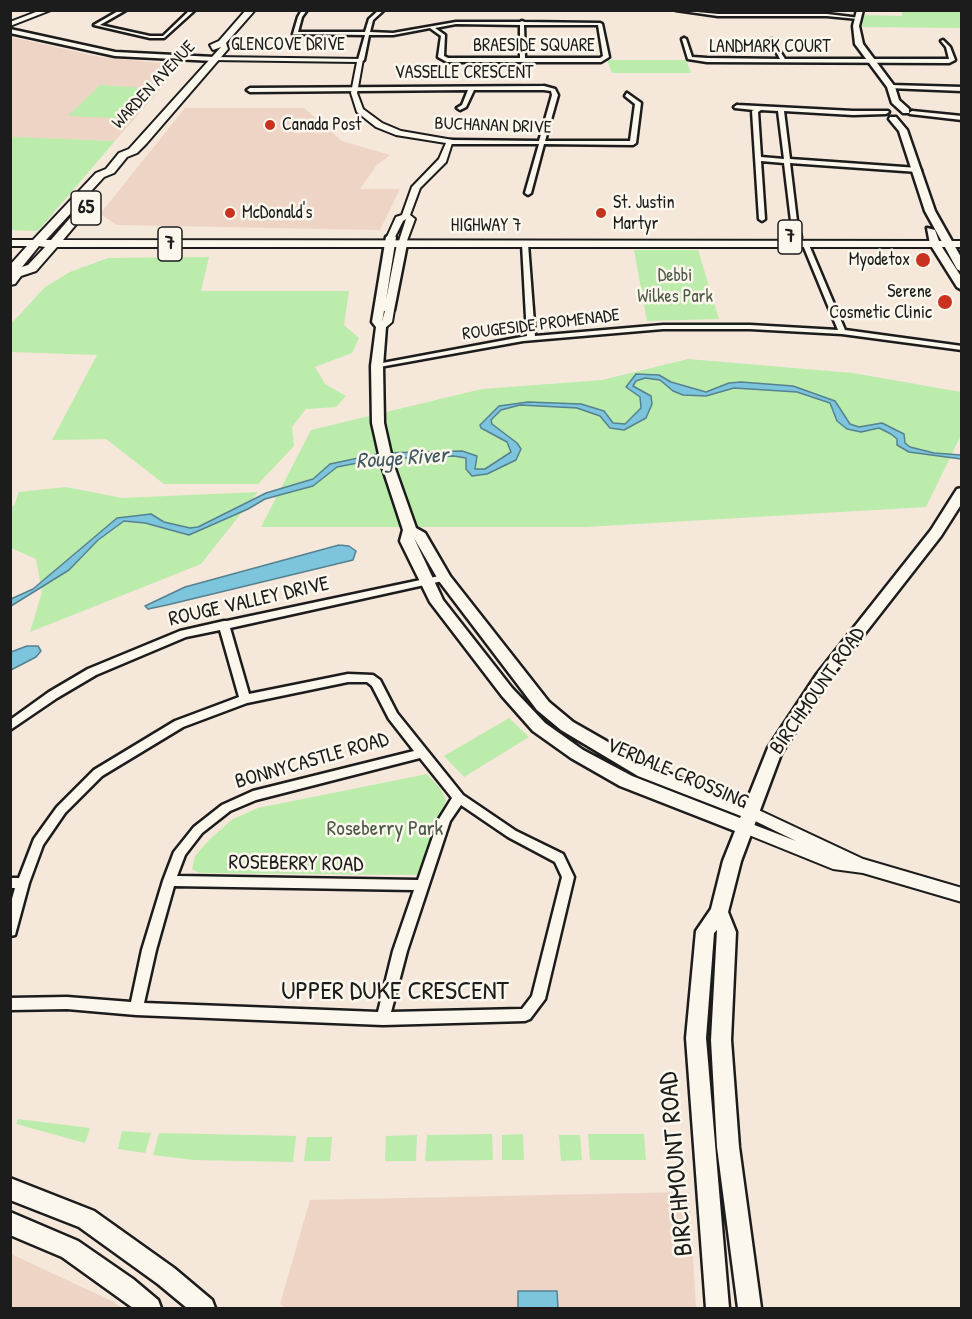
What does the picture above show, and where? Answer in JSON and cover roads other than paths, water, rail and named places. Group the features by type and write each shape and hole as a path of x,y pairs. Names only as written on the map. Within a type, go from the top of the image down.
{"main road":[{"name":"WARDEN AVENUE","path":"123,155 119,149 214,46 222,43 250,10"},
{"path":"859,14 856,38 891,87 895,101 910,116"},
{"path":"10,31 115,54 214,59"},
{"name":"WARDEN AVENUE","path":"14,277 16,267 40,239 100,175 110,171 123,155 133,151 225,46 222,43"},
{"path":"890,115 895,101"},
{"path":"890,115 910,116"},
{"path":"890,115 903,130 930,211 926,214 962,288"},
{"path":"903,130 910,116"},
{"name":"WARDEN AVENUE","path":"14,277 32,268 58,240 114,175 110,171"},
{"name":"HIGHWAY 7","path":"10,235 58,240 940,241 962,238"},
{"name":"HIGHWAY 7","path":"10,243 40,239"},
{"path":"389,310 397,240"},
{"name":"HIGHWAY 7","path":"397,240 525,244 802,241"},
{"name":"VERDALE CROSSING","path":"397,240 377,322 381,327 377,366 378,423 387,463 410,530 407,541 437,602 476,654 539,727 577,754 626,781 747,820"},
{"path":"940,241 962,269"},
{"name":"HIGHWAY 7","path":"940,241 962,244"},
{"name":"BIRCHMOUNT ROAD","path":"718,1308 701,1130 696,1038 705,931 718,912 732,861 774,752 822,678 936,533 962,492"},
{"name":"VERDALE CROSSING","path":"410,530 420,536 444,578 543,706 567,726 644,771 747,820"},
{"path":"718,912 727,932 721,1040 728,1147 750,1308"},
{"path":"10,1189 86,1219 166,1276 204,1308"},
{"path":"10,1223 70,1249 150,1308"}],"street":[{"path":"10,24 48,10"},
{"path":"124,10 96,25 142,36 164,37 193,10"},
{"name":"BRAESIDE SQUARE","path":"305,10 295,33 393,34 456,22 600,24 606,56 601,60 442,58 443,35 431,27"},
{"path":"355,88 371,19 382,10"},
{"path":"678,10 859,14"},
{"path":"522,22 524,60"},
{"name":"LANDMARK COURT","path":"684,39 691,59 950,61 948,47 943,41"},
{"path":"772,40 783,60"},
{"name":"GLENCOVE DRIVE","path":"214,59 361,60"},
{"path":"891,87 962,89"},
{"name":"BUCHANAN DRIVE","path":"355,88 354,98 360,110 379,124 408,136 450,142 633,143 638,103 627,95"},
{"path":"460,108 464,106 472,88"},
{"name":"VASSELLE CRESCENT","path":"250,90 544,88 555,91 542,143"},
{"path":"737,107 890,115"},
{"path":"760,108 755,111 762,219"},
{"path":"781,110 795,230 840,323 842,333"},
{"path":"910,116 962,118"},
{"path":"397,240 411,219 406,216 416,187 443,160 450,142"},
{"path":"528,193 542,143"},
{"path":"758,159 918,170"},
{"path":"525,244 531,338"},
{"path":"381,327 387,322 389,310"},
{"name":"ROUGESIDE PROMENADE","path":"377,366 531,338 663,327 750,327 842,333 962,348"},
{"name":"ROUGE VALLEY DRIVE","path":"10,726 53,695 92,672 184,634 444,578"},
{"path":"10,931 17,883 38,843 61,810 98,773 152,738 179,724 246,699 224,624"},
{"name":"UPPER DUKE CRESCENT","path":"10,1004 67,1003 136,1010 383,1019 525,1015 538,999 568,877 559,858 512,834 459,798 393,716 376,683 369,678 348,678 246,699"},
{"name":"BONNYCASTLE ROAD","path":"136,1010 149,950 169,881 180,852 198,830 225,808 253,796 422,753"},
{"path":"383,1019 400,951 445,819 459,798"},
{"name":"VERDALE CROSSING","path":"747,820 833,862 863,866 962,895"},
{"name":"ROSEBERRY ROAD","path":"169,881 423,885"}],"water":[{"path":"636,374 659,375 671,382 706,392 729,383 741,382 793,386 835,401 850,424 859,427 882,423 904,434 905,443 910,447 934,453 961,455 961,459 909,452 897,445 897,439 891,434 879,428 861,432 847,429 837,421 830,403 797,392 734,388 706,396 683,395 673,391 660,380 645,378 636,381 633,386 651,396 652,404 646,418 624,430 610,428 600,416 577,408 520,405 501,410 491,420 492,424 517,443 521,449 516,460 487,474 472,476 466,469 466,458 454,456 378,459 337,467 313,486 265,499 189,535 145,523 124,521 98,540 69,570 11,606 11,599 33,589 117,518 151,514 164,522 190,528 198,527 266,493 313,479 330,464 382,453 462,451 477,456 475,469 485,469 511,452 507,442 481,428 480,425 499,406 528,402 581,404 604,411 613,423 625,424 641,408 640,397 626,387"},
{"path":"339,545 349,546 356,551 353,560 167,605 148,609 145,606 185,587"},
{"path":"27,646 38,646 41,651 36,657 11,670 11,652"},
{"path":"518,1291 557,1291 558,1308 518,1308"}],"place":[{"name":"Canada Post","path":"270,125"},
{"name":"McDonald's","path":"230,213"},
{"name":"St. Justin Martyr","path":"601,213"},
{"name":"Myodetox","path":"923,260"},
{"name":"Serene Cosmetic Clinic","path":"945,302"}],"park label":[{"name":"Debbi Wilkes Park","path":"675,286"},
{"name":"Roseberry Park","path":"385,829"}],"water label":[{"name":"Rouge River","path":"402,459"}]}
